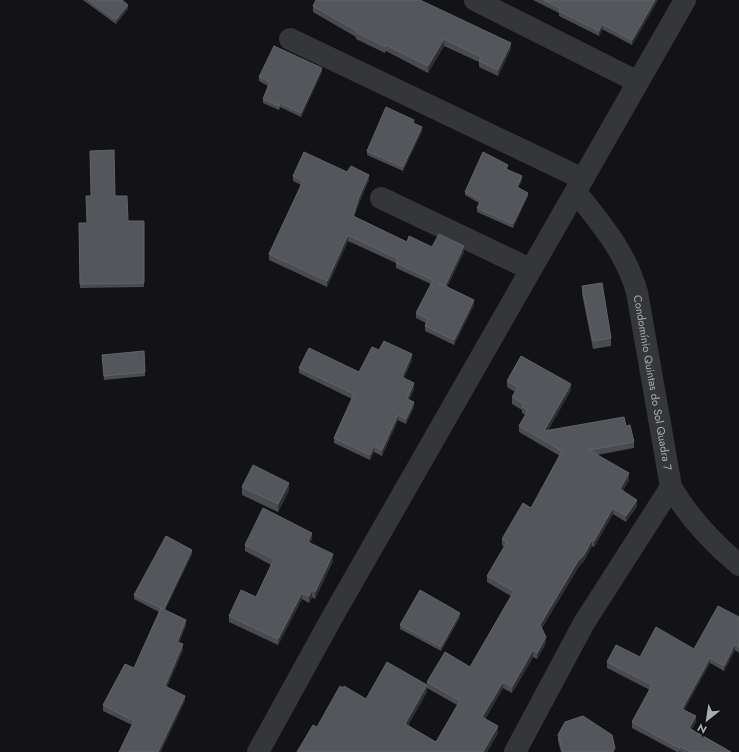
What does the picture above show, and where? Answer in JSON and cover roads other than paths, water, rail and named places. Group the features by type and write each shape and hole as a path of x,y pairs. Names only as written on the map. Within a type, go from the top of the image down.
{"street":[{"path":"475,0 638,82"},
{"path":"258,752 530,269 580,185 685,0"},
{"path":"290,39 580,185"},
{"name":"Condomínio Quintas do Sol Quadra 7","path":"580,185 603,226 631,270 637,292 672,487 682,506 694,522 716,546 739,566"},
{"path":"382,198 530,269"},
{"path":"515,752 584,623 672,487"}]}
